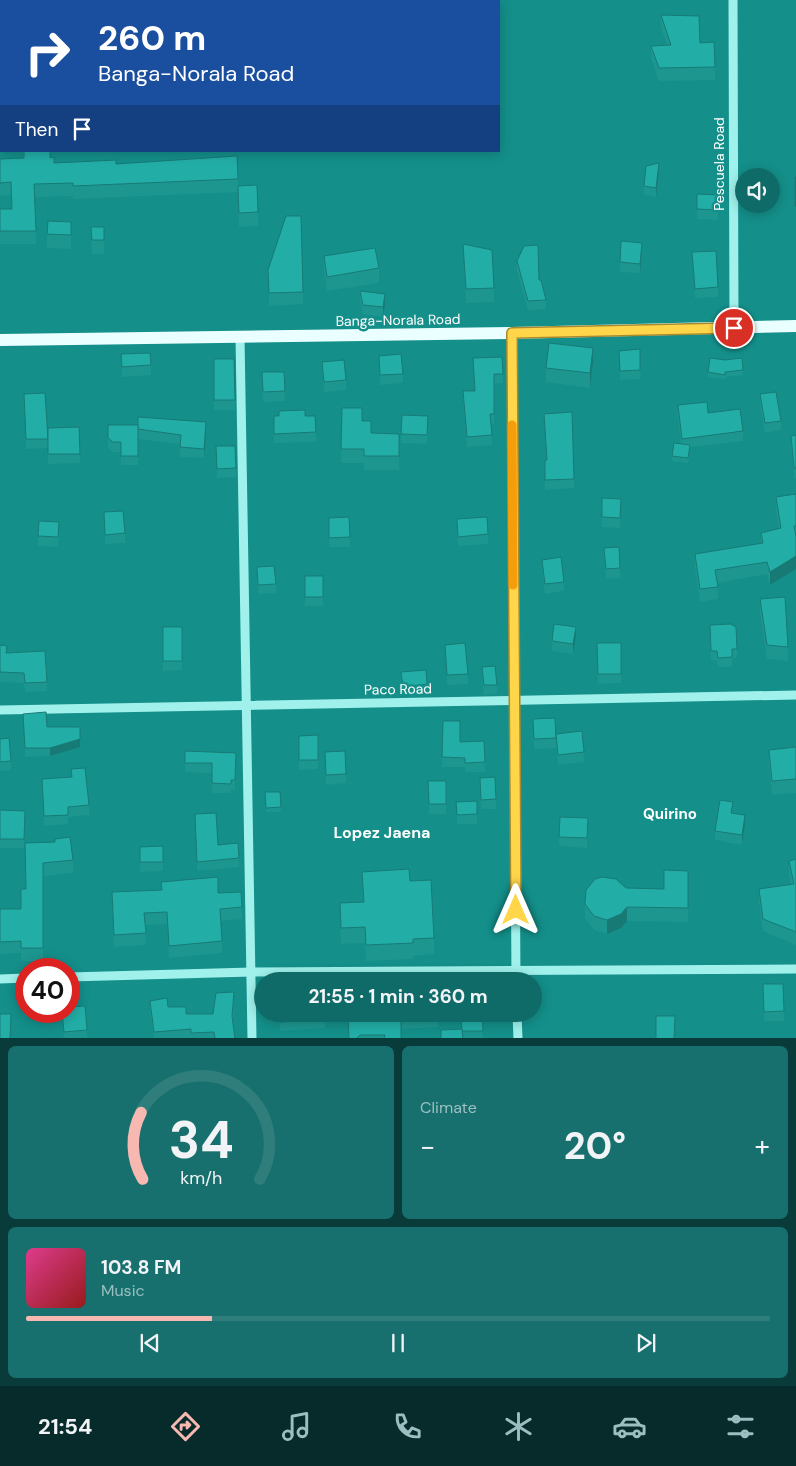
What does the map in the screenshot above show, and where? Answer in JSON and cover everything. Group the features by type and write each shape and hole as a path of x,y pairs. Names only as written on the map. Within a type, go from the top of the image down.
{"main road":[{"name":"Banga-Norala Road","path":"0,340 512,333 796,326"}],"street":[{"name":"Pescuela Road","path":"733,0 734,328"},
{"path":"512,333 516,970"},
{"path":"240,337 252,1038"},
{"name":"Paco Road","path":"0,710 796,695"},
{"path":"80,977 252,972 796,969"},
{"path":"0,979 15,978"},
{"path":"517,1022 518,1038"}],"building":[{"path":"661,15 699,16 700,43 714,42 715,67 659,68 651,46 671,45"},
{"path":"24,152 50,152 50,158 54,157 54,163 116,160 116,164 237,156 238,179 73,186 73,183 34,184 36,231 0,231 0,209 12,209 11,182 0,183 0,159 24,158"},
{"path":"659,163 656,188 644,186 646,166"},
{"path":"796,177 796,206 795,206"},
{"path":"257,185 258,212 239,213 238,186"},
{"path":"697,194 719,195 718,210 697,209"},
{"path":"286,216 301,216 303,292 269,293 268,270"},
{"path":"48,221 71,222 71,235 47,234"},
{"path":"91,227 104,227 104,240 92,240"},
{"path":"621,241 642,243 640,264 620,262"},
{"path":"463,244 492,250 494,288 466,289"},
{"path":"538,245 539,280 541,280 546,300 528,301 517,261 524,246"},
{"path":"375,248 379,268 327,277 324,256"},
{"path":"716,251 718,287 695,289 692,252"},
{"path":"360,291 385,294 383,307 363,305"},
{"path":"549,343 593,348 590,373 546,368"},
{"path":"640,349 640,370 620,371 619,351"},
{"path":"150,353 151,365 122,367 121,354"},
{"path":"401,354 403,374 380,375 379,356"},
{"path":"502,357 503,374 494,374 494,414 490,414 492,435 467,437 463,391 475,391 473,358"},
{"path":"710,358 725,360 742,358 743,370 725,372 725,375 708,372"},
{"path":"214,359 234,359 235,400 214,400"},
{"path":"344,360 346,380 324,382 322,362"},
{"path":"262,372 284,372 285,391 263,392"},
{"path":"776,392 781,421 765,423 760,394"},
{"path":"45,393 48,439 26,439 24,394"},
{"path":"707,402 708,413 740,409 743,431 682,439 678,405"},
{"path":"342,408 362,408 362,421 371,421 371,433 399,434 399,456 364,456 364,449 341,449"},
{"path":"305,410 305,416 315,416 316,432 274,434 274,416 279,416 279,411"},
{"path":"572,412 574,479 545,480 545,460 547,460 544,414"},
{"path":"402,415 428,416 427,435 401,434"},
{"path":"138,417 206,422 204,449 180,447 181,435 138,429"},
{"path":"108,425 138,425 138,456 121,456 121,442 113,442 108,438"},
{"path":"79,427 80,454 48,454 48,428"},
{"path":"796,435 796,468 794,468 791,436"},
{"path":"674,443 690,445 688,458 672,456"},
{"path":"216,446 235,446 236,468 217,469"},
{"path":"796,494 796,526 794,526 796,556 770,572 767,562 715,570 718,587 700,589 695,554 763,543 761,533 781,528 776,497"},
{"path":"602,498 621,499 620,518 602,517"},
{"path":"123,511 125,533 105,535 104,512"},
{"path":"349,517 350,537 329,538 329,518"},
{"path":"487,517 488,534 458,537 457,519"},
{"path":"39,521 59,522 58,537 38,536"},
{"path":"619,547 620,568 606,569 604,548"},
{"path":"561,557 564,582 545,584 542,560"},
{"path":"274,566 276,584 258,585 257,567"},
{"path":"305,576 323,576 323,597 305,597"},
{"path":"785,597 788,647 767,645 760,599"},
{"path":"554,624 576,627 573,644 552,641"},
{"path":"731,624 736,627 737,649 732,649 732,657 718,658 717,651 711,651 710,625"},
{"path":"163,627 182,627 182,661 163,661"},
{"path":"465,643 468,674 447,675 445,645"},
{"path":"597,643 621,643 621,674 598,674"},
{"path":"0,645 7,646 6,653 45,651 47,682 25,683 24,673 0,672"},
{"path":"495,666 497,685 484,685 482,667"},
{"path":"426,670 427,684 403,687 401,672"},
{"path":"46,712 47,727 80,727 80,739 50,748 25,748 23,714"},
{"path":"555,718 556,738 534,739 533,719"},
{"path":"443,721 460,721 460,742 484,741 485,762 465,763 465,758 442,757"},
{"path":"582,731 584,752 558,755 556,734"},
{"path":"318,735 318,760 299,760 299,736"},
{"path":"9,738 11,761 0,762 0,739"},
{"path":"796,747 796,779 772,781 769,750"},
{"path":"185,751 236,753 235,780 231,780 231,784 212,783 212,763 185,763"},
{"path":"345,751 346,774 326,775 325,752"},
{"path":"85,768 89,805 68,807 68,815 44,816 42,779 72,777 71,769"},
{"path":"495,777 496,799 481,800 480,778"},
{"path":"428,781 446,781 446,804 429,804"},
{"path":"265,792 280,792 281,807 266,808"},
{"path":"720,800 733,802 731,813 745,815 742,835 715,831"},
{"path":"477,801 477,814 457,815 456,802"},
{"path":"0,810 25,811 24,839 0,839"},
{"path":"216,813 218,845 238,843 239,858 197,862 195,814"},
{"path":"560,817 588,818 587,838 559,837"},
{"path":"70,837 73,860 43,863 43,948 21,948 21,941 0,942 0,909 21,909 21,889 26,889 25,843 55,842 55,839"},
{"path":"163,846 163,862 140,862 140,847"},
{"path":"796,859 796,932 763,919 759,889 794,884 789,861"},
{"path":"409,869 410,881 431,880 434,938 413,939 413,943 366,945 365,927 341,928 340,903 364,902 362,872"},
{"path":"664,870 688,871 688,908 627,907 621,914 607,920 594,916 585,904 586,890 595,879 602,877 616,879 626,888 664,889"},
{"path":"218,877 218,893 241,892 242,907 220,909 222,941 169,946 167,912 144,913 146,933 114,935 112,892 162,890 161,882"},
{"path":"763,984 783,984 784,1011 764,1012"},
{"path":"234,992 232,1016 235,1038 215,1038 214,1032 191,1033 191,1029 154,1032 150,1001 167,998 168,1007 186,1007 186,1014 213,1014 216,993"},
{"path":"80,1006 85,1006 87,1030 64,1032 63,1023 80,1023"},
{"path":"0,1014 11,1014 10,1038 0,1038"},
{"path":"656,1016 675,1016 674,1038 656,1038"},
{"path":"348,1022 401,1022 401,1038 384,1038 385,1035 360,1035 357,1038 349,1038"},
{"path":"461,1022 482,1022 483,1031 462,1031"},
{"path":"462,1029 463,1038 441,1038 441,1030"}],"slow traffic":[{"path":"512,425 513,585"}],"district":[{"name":"Quirino","path":"670,814"},
{"name":"Lopez Jaena","path":"382,832"}],"route":[{"path":"516,910 512,333 734,328"}]}
